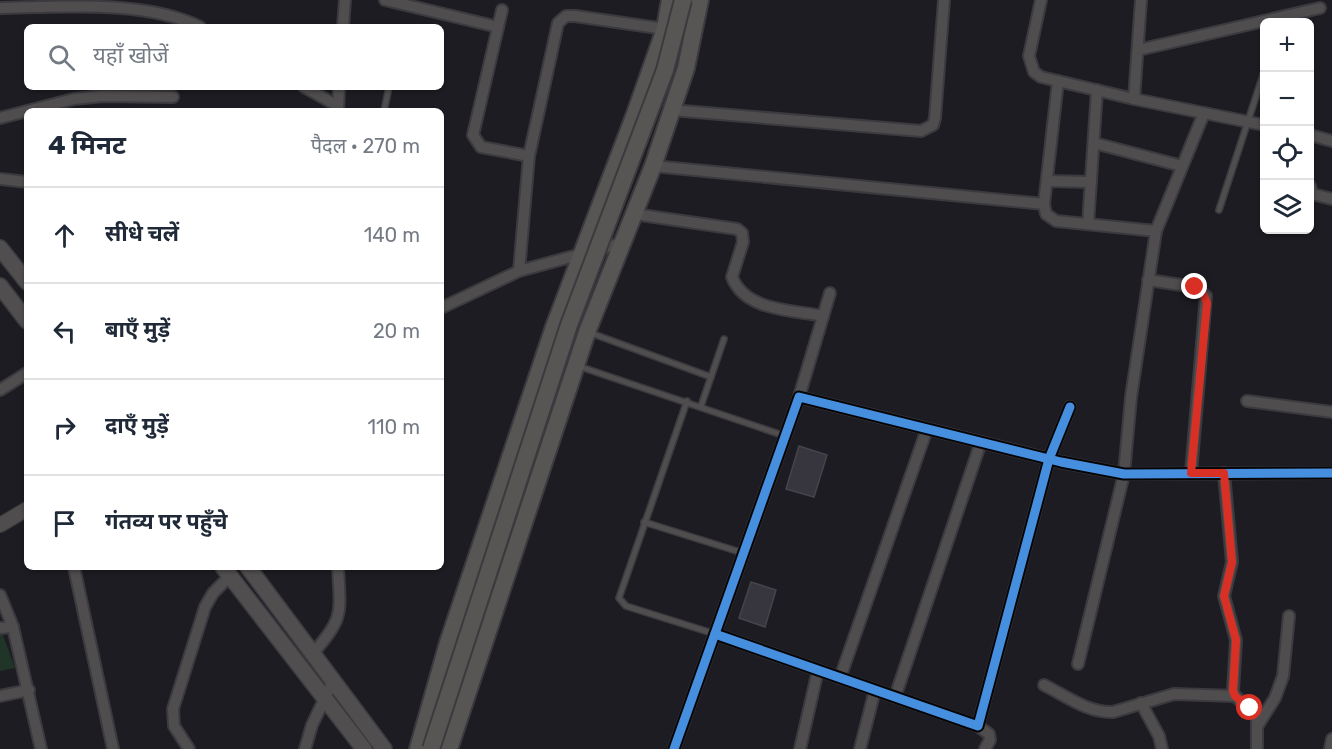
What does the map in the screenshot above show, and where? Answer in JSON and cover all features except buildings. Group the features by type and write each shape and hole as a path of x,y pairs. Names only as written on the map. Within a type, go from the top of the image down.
{"main road":[{"path":"418,749 448,643 554,327 665,29 670,0"},
{"path":"431,749 569,325 665,70 683,0"},
{"path":"449,749 587,332 653,166 686,68 700,0"},
{"path":"0,248 24,278"},
{"path":"0,286 24,317"},
{"path":"520,433 552,441"},
{"path":"250,570 314,652 384,749"},
{"path":"226,571 364,749"}],"street":[{"path":"343,24 345,0"},
{"path":"385,0 498,27"},
{"path":"671,110 921,131 928,129 935,118 944,0"},
{"path":"1041,0 1029,56 1030,65 1041,76 1134,99 1260,124"},
{"path":"1134,99 1141,0"},
{"path":"0,8 86,3 154,10 192,24"},
{"path":"1138,50 1320,8"},
{"path":"502,10 473,135 481,147 529,156"},
{"path":"519,271 529,156 561,19 575,16 665,29"},
{"path":"1058,81 1044,211 1050,219 1156,231"},
{"path":"309,90 336,108"},
{"path":"338,108 339,90"},
{"path":"1088,224 1097,90"},
{"path":"39,108 74,99 103,96 173,97"},
{"path":"0,118 24,112"},
{"path":"1078,664 1124,474 1131,397 1156,231 1204,113"},
{"path":"1314,137 1332,141"},
{"path":"1094,143 1182,166"},
{"path":"653,166 1044,204"},
{"path":"0,179 24,182"},
{"path":"1047,181 1091,182"},
{"path":"1314,194 1332,199"},
{"path":"634,214 737,229 742,233 743,242 732,277 742,294 763,304 824,316"},
{"path":"444,307 519,271 622,243"},
{"path":"1148,280 1195,287 1206,296 1191,473"},
{"path":"675,749 787,436 830,293"},
{"path":"0,390 24,375"},
{"path":"799,397 1049,459 1124,474 1332,472"},
{"path":"1247,401 1332,412"},
{"path":"978,726 1049,459 1070,408"},
{"path":"840,678 927,429"},
{"path":"895,697 981,442"},
{"path":"1224,473 1232,562 1224,596 1236,640 1233,682 1235,696 1257,716 1257,749"},
{"path":"0,525 24,511"},
{"path":"75,570 113,749"},
{"path":"314,652 333,630 337,621 339,612 338,570"},
{"path":"189,749 174,726 173,709 205,607 226,571"},
{"path":"0,595 13,627 41,749"},
{"path":"1258,725 1279,689 1289,616"},
{"path":"0,628 13,627"},
{"path":"715,634 978,726 989,734 990,740 985,749"},
{"path":"800,749 818,670"},
{"path":"304,749 312,725 334,679"},
{"path":"1044,685 1089,709 1102,713 1113,712 1174,694 1235,696"},
{"path":"0,696 29,690"},
{"path":"860,749 875,690"},
{"path":"1141,703 1159,735 1162,749"},
{"path":"1330,749 1332,739"}],"lane":[{"path":"1219,210 1260,85"},
{"path":"385,108 388,90"},
{"path":"587,332 711,377"},
{"path":"701,406 724,339"},
{"path":"577,365 787,436"},
{"path":"687,401 619,591 621,603 715,634"},
{"path":"644,522 744,554"}],"green space":[{"path":"0,627 15,668 0,671"}],"cycle path":[{"path":"674,749 799,397 1061,462 1124,474 1332,473"},
{"path":"715,634 978,726 1049,459 1070,407"}],"route":[{"path":"1195,287 1206,296 1207,303 1191,473 1224,473 1232,570 1224,596 1236,640 1233,691 1235,696 1250,708"}]}
